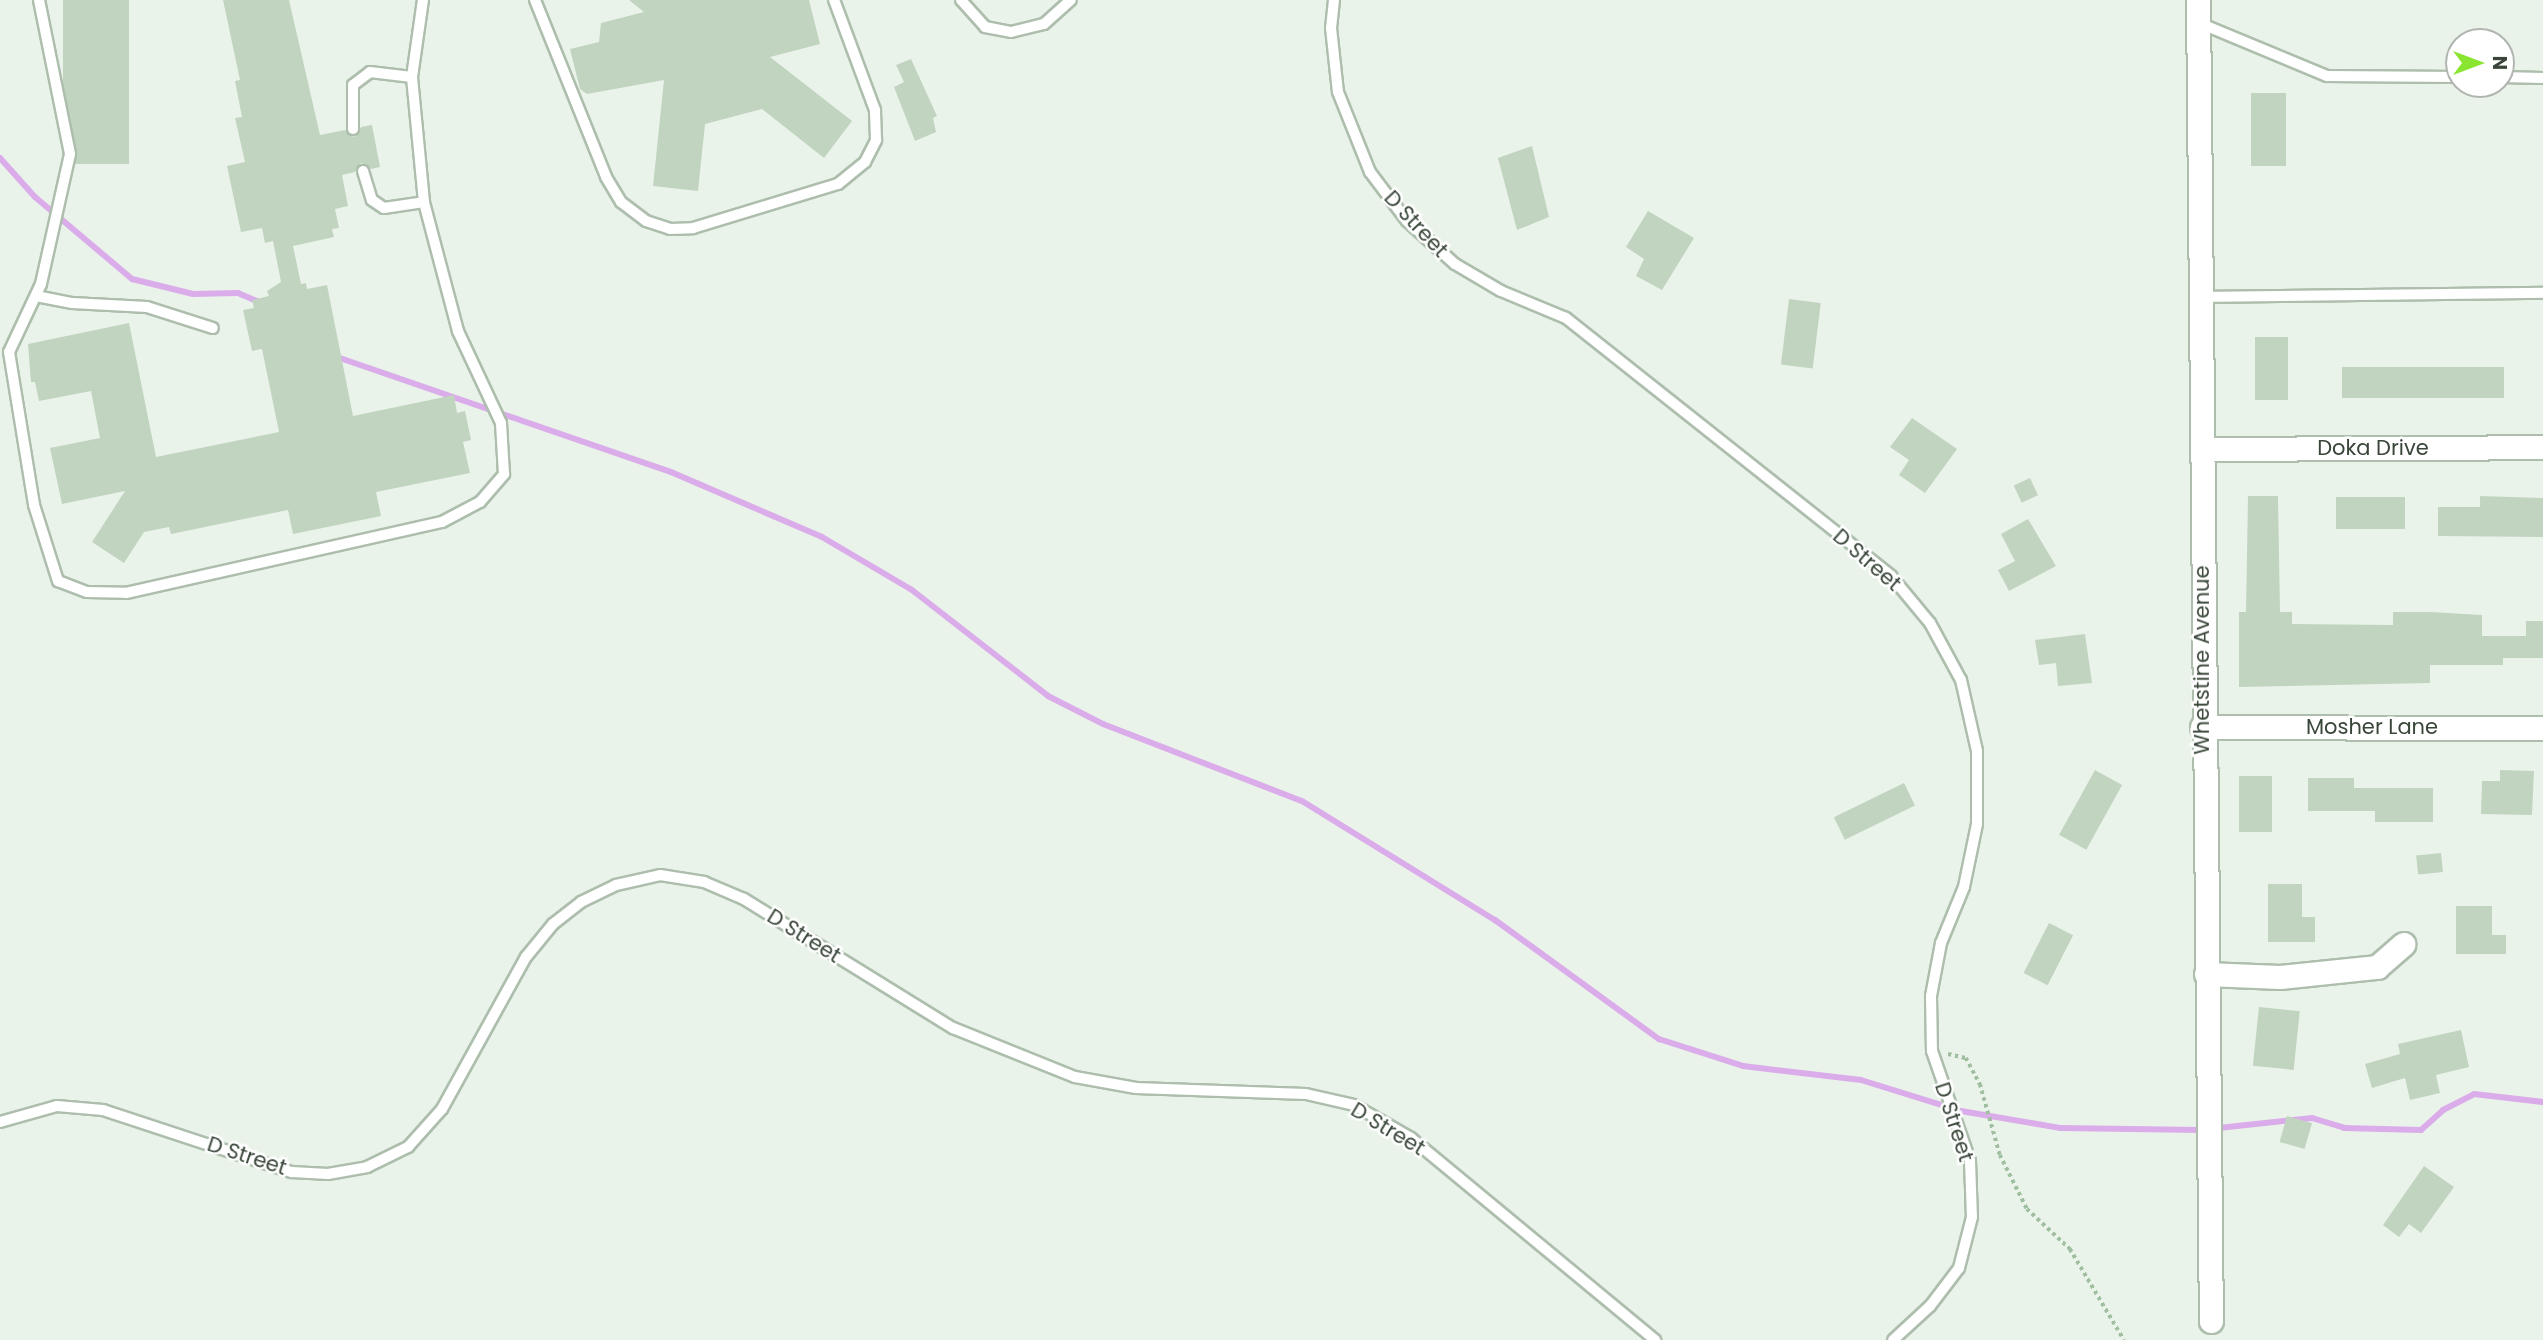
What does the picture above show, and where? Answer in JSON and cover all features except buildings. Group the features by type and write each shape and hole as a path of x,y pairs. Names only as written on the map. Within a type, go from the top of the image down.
{"street":[{"name":"Whetstine Avenue","path":"2197,11 2202,297 2202,727 2211,1321"},
{"name":"Doka Drive","path":"2203,449 2543,447"},
{"name":"Mosher Lane","path":"2202,727 2543,728"},
{"path":"2206,974 2280,977 2377,967 2403,944"}],"lane":[{"path":"39,0 69,154 36,296 9,352 34,505 58,581 87,592 126,593 442,522 480,502 504,474 501,423 458,331 424,202 412,77 423,0"},
{"path":"535,0 606,177 621,202 646,221 670,229 693,228 838,184 865,162 876,140 875,110 834,0"},
{"path":"961,0 985,27 1011,32 1044,24 1071,0"},
{"name":"D Street","path":"1334,0 1331,28 1338,92 1370,172 1407,221 1455,264 1501,291 1566,318 1891,576 1930,623 1961,680 1977,751 1977,824 1964,887 1941,943 1931,996 1932,1051 1970,1161 1972,1217 1959,1268 1930,1306 1893,1340"},
{"path":"2197,11 2327,76 2445,77"},
{"path":"353,129 354,85 370,72 412,77"},
{"path":"2515,77 2543,78"},
{"path":"363,171 372,200 384,208 424,202"},
{"path":"2202,297 2543,293"},
{"path":"36,296 72,303 148,307 174,319 213,328"},
{"name":"D Street","path":"0,1122 57,1106 103,1110 292,1172 328,1174 367,1167 408,1147 442,1109 526,957 554,924 582,902 616,885 660,875 704,882 744,899 953,1028 1075,1077 1136,1088 1307,1094 1354,1105 1411,1138 1655,1340"}],"path":[{"path":"1932,1051 1966,1058 1980,1084 2000,1154 2027,1209 2070,1249 2124,1340"}],"waterway":[{"path":"0,158 35,197 132,279 193,294 238,293 262,303"},
{"path":"334,356 671,472 822,537 912,590 1048,696 1103,724 1302,801 1495,920 1659,1039 1743,1066 1861,1080 1961,1111 2060,1128 2200,1130 2312,1118 2344,1128 2421,1130 2443,1110 2474,1094 2543,1102"}]}
